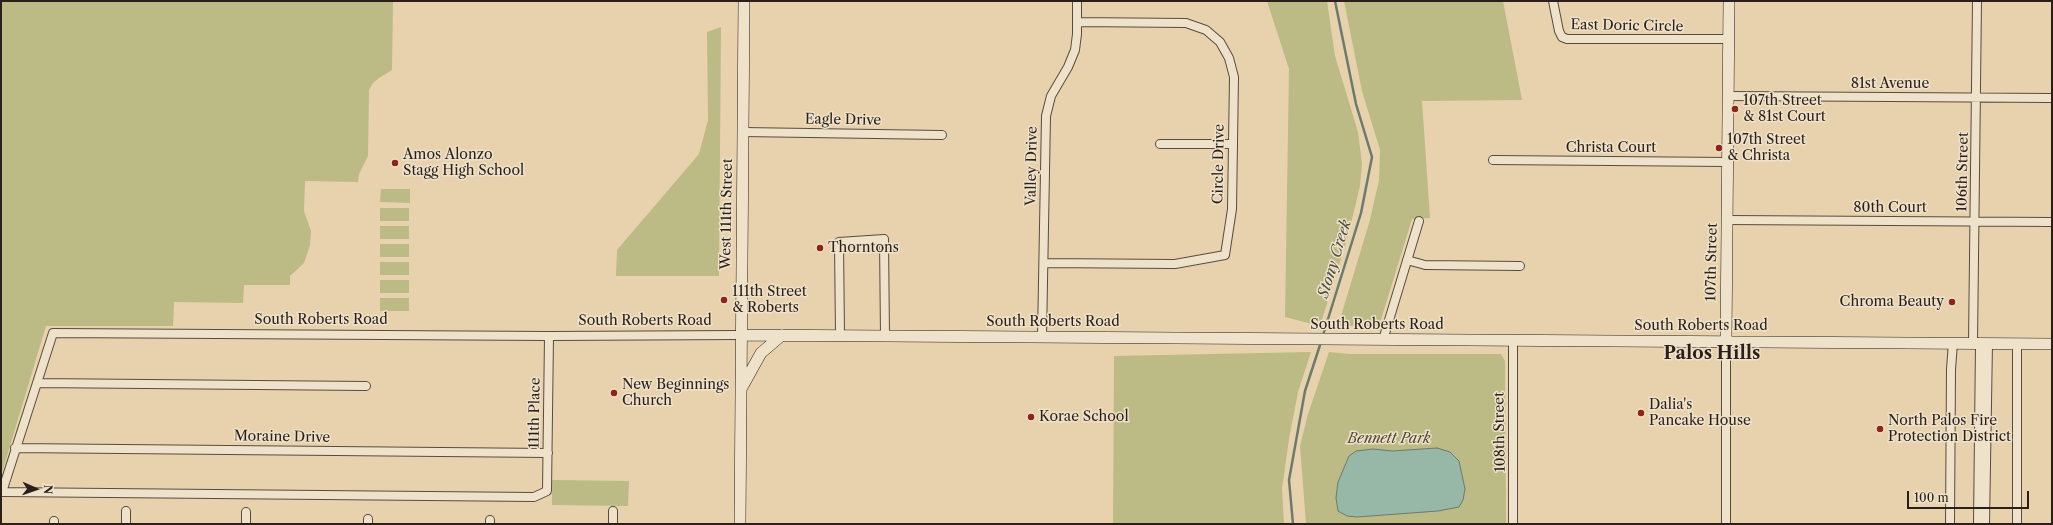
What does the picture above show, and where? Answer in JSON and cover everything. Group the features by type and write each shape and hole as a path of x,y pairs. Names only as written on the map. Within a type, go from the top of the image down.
{"street":[{"name":"West 111th Street","path":"740,524 740,335 744,1"},
{"name":"Valley Drive","path":"1042,337 1046,116 1051,96 1072,58 1076,42 1077,1"},
{"name":"East Doric Circle","path":"1553,1 1559,30 1562,37 1567,39 1729,39"},
{"name":"107th Street","path":"1726,524 1729,1"},
{"name":"106th Street","path":"1977,1 1975,222 1980,343"},
{"name":"Circle Drive","path":"1044,263 1176,264 1225,255 1232,209 1232,69 1225,50 1214,36 1206,30 1186,23 1077,22"},
{"name":"81st Avenue","path":"1728,96 2052,98"},
{"name":"Eagle Drive","path":"743,132 942,135"},
{"path":"1160,144 1233,144"},
{"name":"Christa Court","path":"1493,160 1728,162"},
{"name":"80th Court","path":"1727,220 2052,222"},
{"path":"1383,340 1419,221"},
{"path":"840,336 839,242 884,239 885,337"},
{"path":"1407,260 1425,265 1520,266"},
{"name":"South Roberts Road","path":"36,383 53,333 549,336 782,335 885,337 2052,344"},
{"path":"740,392 761,353 782,335"},
{"name":"111th Place","path":"2,492 534,497 547,491 549,336"},
{"name":"108th Street","path":"1513,340 1513,524"},
{"path":"1950,524 1951,369 1953,343"},
{"path":"1978,524 1980,343"},
{"path":"1980,343 1985,524"},
{"path":"2017,343 2017,524"},
{"path":"2,492 36,383 366,386"},
{"name":"Moraine Drive","path":"15,448 548,453"},
{"path":"126,510 126,524"},
{"path":"613,511 613,524"},
{"path":"246,512 246,524"}],"green space":[{"path":"1,1 393,1 392,70 373,83 369,90 368,156 359,174 358,182 305,181 304,211 311,231 310,245 304,263 290,276 290,285 244,285 243,303 174,302 173,326 46,326 1,476"},
{"path":"1267,1 1327,1 1335,56 1358,132 1362,164 1360,186 1348,236 1320,326 1285,317 1289,69"},
{"path":"1344,1 1503,1 1522,100 1422,101 1430,218 1412,219 1379,326 1338,326 1370,220 1379,180 1380,150 1362,91"},
{"path":"721,27 719,276 616,276 617,250 699,154 708,120 707,32"},
{"path":"381,189 410,189 410,203 380,202"},
{"path":"380,208 409,208 409,221 380,221"},
{"path":"380,226 409,226 409,239 380,239"},
{"path":"380,244 409,244 409,257 380,257"},
{"path":"380,262 409,262 409,275 380,275"},
{"path":"380,280 409,280 409,293 380,293"},
{"path":"380,298 409,298 409,311 380,311"},
{"path":"1311,352 1298,392 1289,439 1282,489 1284,524 1113,524 1114,356"},
{"name":"Bennett Park","path":"1329,352 1350,354 1501,354 1505,361 1506,524 1306,524 1300,446 1308,414"},
{"path":"552,480 629,481 628,506 552,505"}],"shaded area":[{"path":"1437,448 1450,452 1459,461 1465,489 1463,500 1459,507 1438,511 1357,517 1347,516 1338,511 1336,498 1338,482 1349,456 1356,451 1373,449 1392,451"}],"waterway":[{"name":"Stony Creek","path":"1323,335 1361,213 1372,157 1356,104 1335,1"},
{"name":"Stony Creek","path":"1293,524 1289,480 1305,391 1321,342"}],"place":[{"name":"107th Street & 81st Court","path":"1735,109"},
{"name":"107th Street & Christa","path":"1719,148"},
{"name":"Amos Alonzo Stagg High School","path":"395,163"},
{"name":"Thorntons","path":"820,248"},
{"name":"111th Street & Roberts","path":"724,300"},
{"name":"Chroma Beauty","path":"1952,302"},
{"name":"New Beginnings Church","path":"614,393"},
{"name":"Dalia's Pancake House","path":"1641,413"},
{"name":"Korae School","path":"1031,417"},
{"name":"North Palos Fire Protection District","path":"1880,429"}],"district":[{"name":"Palos Hills","path":"1712,354"}]}
